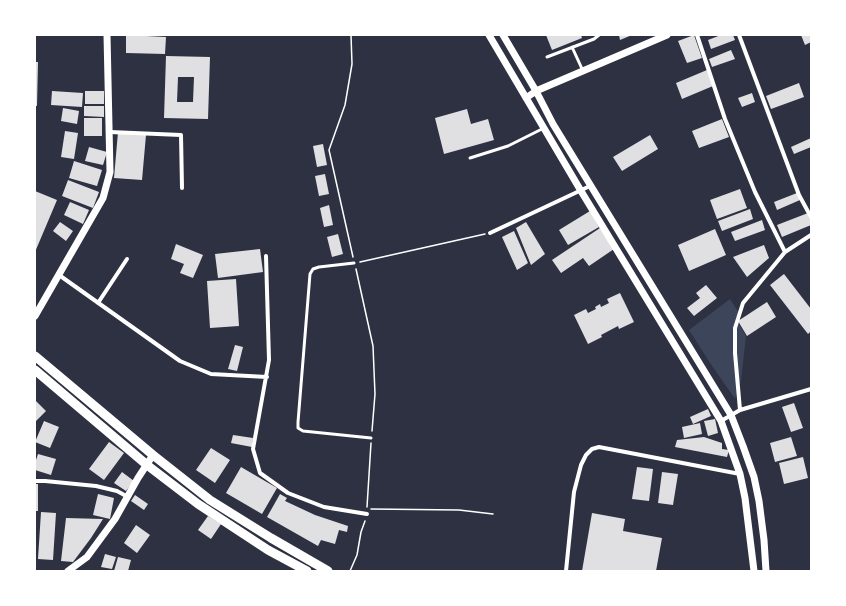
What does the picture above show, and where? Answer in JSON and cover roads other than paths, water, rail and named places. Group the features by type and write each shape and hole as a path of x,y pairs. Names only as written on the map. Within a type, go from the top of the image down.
{"main road":[{"path":"35,356 153,455 210,500 270,538 328,571"},
{"path":"35,370 147,465 198,504 268,550 307,571"}],"street":[{"path":"35,316 103,198 110,172 107,35"},
{"path":"489,35 581,191 721,421 740,474 745,498 754,571"},
{"path":"502,35 590,186 731,415 754,477 764,540 766,571"},
{"path":"526,98 536,91 667,35"},
{"path":"698,35 725,119 756,192 785,252"},
{"path":"739,35 799,195 811,217"},
{"path":"110,132 181,135 182,188"},
{"path":"490,233 590,186"},
{"path":"740,410 735,353 735,328 743,303 785,252 811,235"},
{"path":"266,256 270,360 253,449 260,473 288,493 324,507 367,514"},
{"path":"98,303 127,259"},
{"path":"59,275 180,361 211,374 266,377"},
{"path":"721,421 740,410 811,388"},
{"path":"566,571 574,492 581,465 586,455 592,449 599,447 740,474"},
{"path":"68,571 87,557 115,519 153,455"},
{"path":"35,481 52,481 96,486 128,497"}],"lane":[{"path":"548,57 594,39 599,35"},
{"path":"572,47 583,71"},
{"path":"470,158 508,146 544,128"},
{"path":"354,263 319,267 313,269 310,274 298,428 303,431 371,438"}]}
